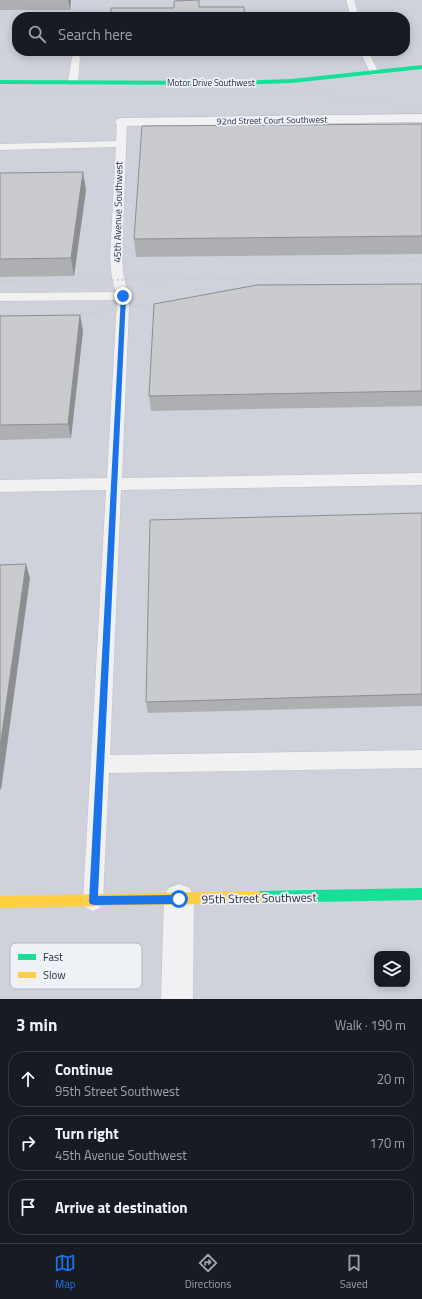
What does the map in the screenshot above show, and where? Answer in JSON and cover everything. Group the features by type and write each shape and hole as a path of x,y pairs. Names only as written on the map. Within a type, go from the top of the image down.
{"street":[{"name":"Motor Drive Southwest","path":"0,82 73,81 239,83 292,81 422,67"},
{"name":"92nd Street Court Southwest","path":"122,122 422,118"},
{"name":"95th Street Southwest","path":"0,902 422,894"},
{"path":"177,999 179,899"}],"lane":[{"path":"350,0 354,12"},
{"path":"366,56 374,73"},
{"path":"73,81 76,57"},
{"name":"45th Avenue Southwest","path":"94,901 123,296 118,279 116,258 122,122"},
{"path":"0,147 120,144"},
{"path":"0,297 123,296"},
{"path":"0,486 422,479"},
{"path":"100,764 422,759"}],"shaded area":[{"path":"0,0 422,0 422,999 0,999"}],"building":[{"path":"199,0 199,7 244,7 244,12 111,12 111,8 174,8 174,1"},
{"path":"422,124 422,236 134,239 142,126"},
{"path":"83,172 71,258 0,259 0,173"},
{"path":"422,284 422,391 149,396 154,304 257,285"},
{"path":"80,315 68,424 0,425 0,316"},
{"path":"422,513 422,694 146,702 150,520"},
{"path":"26,564 0,747 0,565"}],"railway":[{"path":"0,92 282,91 376,100 422,110"},
{"path":"224,262 422,260"},
{"path":"0,281 422,277"},
{"path":"58,316 92,313 165,302"}],"traffic: fast":[{"path":"0,82 231,83 292,81 422,67"},
{"path":"258,897 422,894"}],"traffic: slow":[{"path":"0,902 258,897"}],"route":[{"path":"123,296 94,901 179,899"}]}
